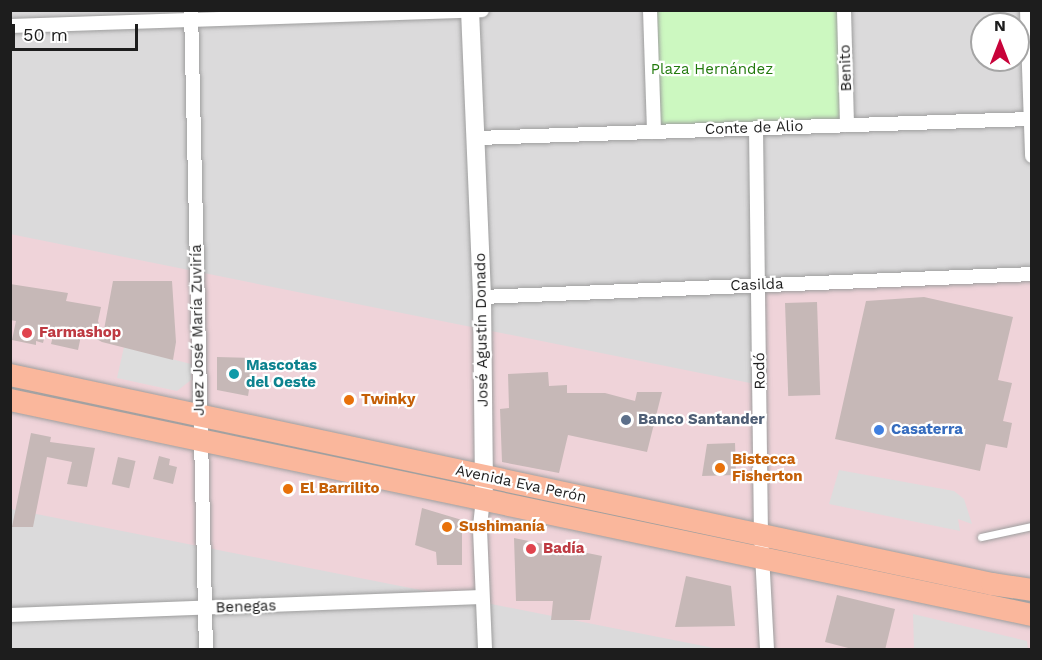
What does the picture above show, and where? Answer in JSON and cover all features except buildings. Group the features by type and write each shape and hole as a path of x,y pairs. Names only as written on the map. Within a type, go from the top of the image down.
{"main road":[{"name":"Avenida Eva Perón","path":"10,375 200,415 764,558 1032,615"},
{"name":"Avenida Eva Perón","path":"10,400 200,440 761,535 992,584 1032,590"}],"street":[{"path":"10,26 191,15 482,10"},
{"path":"650,10 654,132"},
{"name":"Benito","path":"844,10 847,125"},
{"path":"1027,10 1032,156"},
{"name":"José Agustín Donado","path":"470,11 482,297 484,487 480,529 485,650"},
{"name":"Juez José María Zuviría","path":"191,15 206,650"},
{"name":"Conte de Alio","path":"477,138 1030,119"},
{"name":"Rodó","path":"756,128 761,535 764,558 766,650"},
{"name":"Casilda","path":"482,297 1032,274"},
{"name":"Benegas","path":"10,615 482,597"}],"lane":[{"path":"981,537 1032,526"}],"shaded area":[{"path":"11,11 1031,11 1031,649 11,649"},
{"path":"10,234 760,385 759,285 1031,274 1031,649 719,649 11,509"},
{"path":"124,347 191,364 191,380 177,391 117,378"},
{"path":"839,470 954,491 964,499 972,524 958,519 960,531 829,504"},
{"path":"913,614 1027,641 1028,649 914,649"}],"green space":[{"name":"Plaza Hernández","path":"650,11 844,11 844,132 650,132"}],"place":[{"name":"Farmashop","path":"27,333"},
{"name":"Mascotas del Oeste","path":"234,374"},
{"name":"Twinky","path":"349,400"},
{"name":"Banco Santander","path":"626,420"},
{"name":"Casaterra","path":"879,430"},
{"name":"Bistecca Fisherton","path":"720,468"},
{"name":"El Barrilito","path":"288,489"},
{"name":"Sushimanía","path":"447,527"},
{"name":"Badía","path":"531,549"}]}
